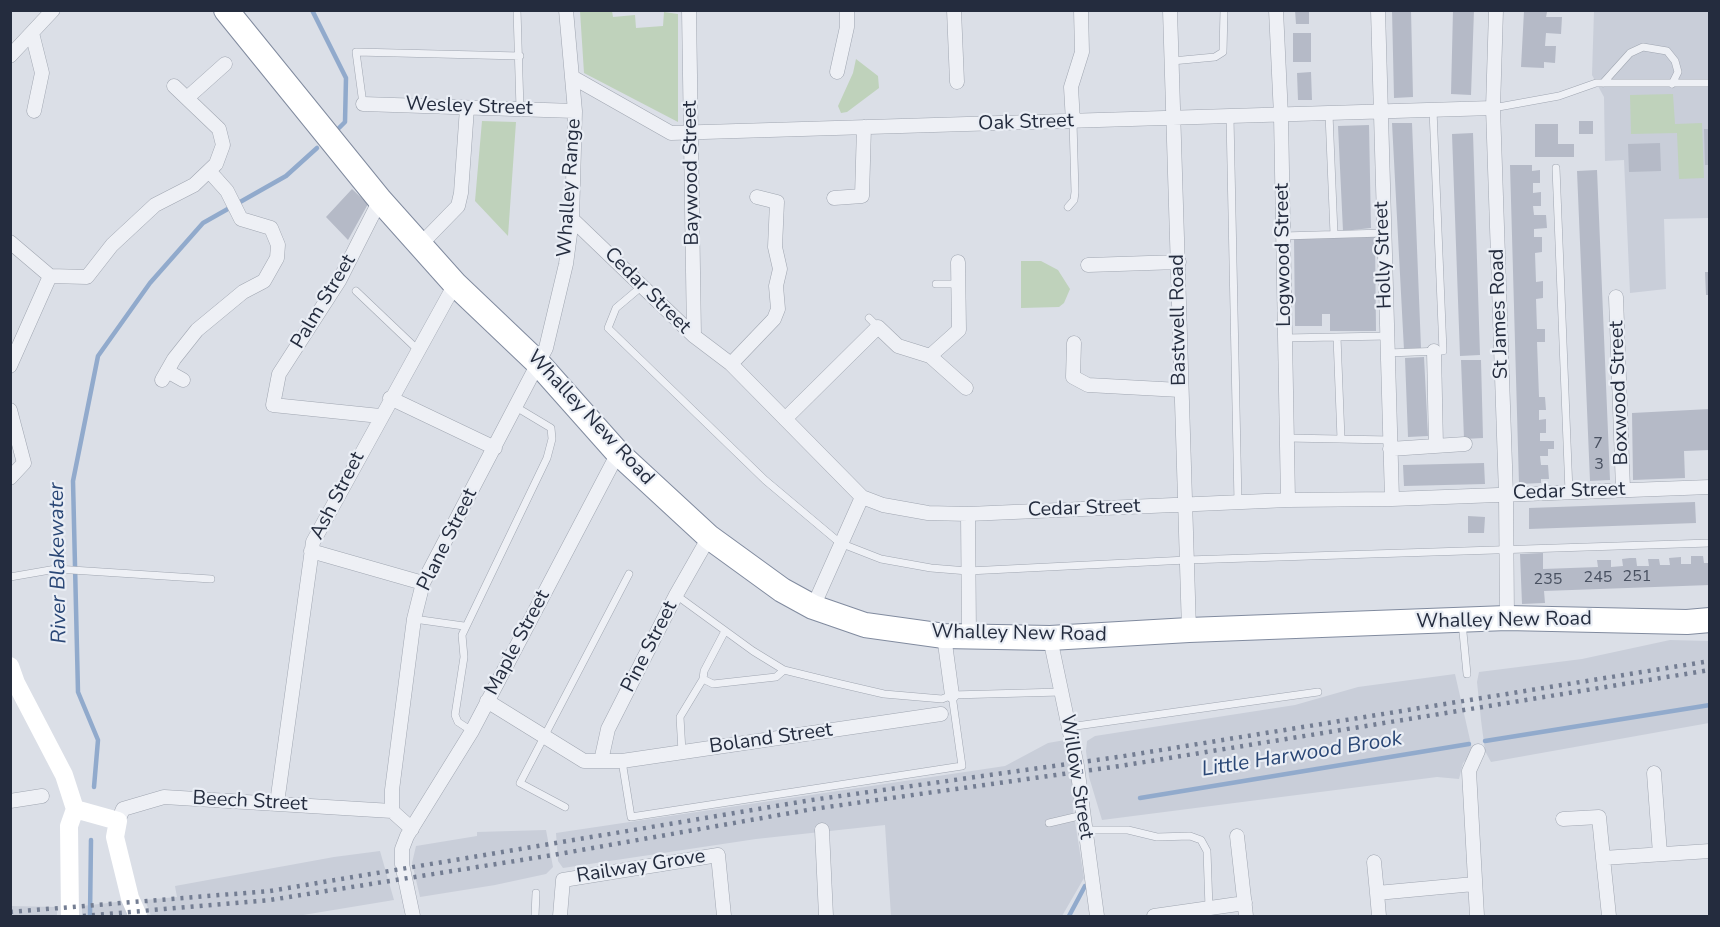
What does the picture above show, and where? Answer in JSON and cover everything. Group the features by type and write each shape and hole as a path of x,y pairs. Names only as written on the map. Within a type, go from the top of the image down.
{"highway":[{"name":"Whalley New Road","path":"226,10 380,200 455,284 538,363 618,453 709,537 782,590 813,607 865,625 944,636 1050,638 1189,630 1507,618 1687,622 1710,620"}],"street":[{"path":"10,56 53,10"},
{"name":"Whalley Range","path":"538,363 546,348 560,293 572,219 575,111 574,78 566,10"},
{"name":"Baywood Street","path":"689,10 694,336"},
{"path":"837,72 847,27 847,10"},
{"path":"954,10 957,82"},
{"path":"1073,122 1071,87 1082,52 1082,10"},
{"name":"Bastwell Road","path":"1170,10 1179,262 1183,506 1189,630"},
{"name":"Logwood Street","path":"1276,10 1281,116 1288,500"},
{"name":"Holly Street","path":"1378,10 1392,499"},
{"name":"St James Road","path":"1496,10 1493,108 1506,495 1507,618"},
{"path":"32,33 42,73 33,111"},
{"path":"187,98 225,64"},
{"name":"Oak Street","path":"574,78 671,133 1493,108"},
{"path":"10,242 50,276 87,278 112,245 155,205 194,185 210,172 221,153 222,136 213,122 174,86"},
{"name":"Wesley Street","path":"363,104 575,111"},
{"path":"420,245 458,206 467,108"},
{"path":"834,198 862,196 864,127"},
{"path":"183,380 165,376 197,330 243,292 264,281 277,258 278,245 271,228 241,219 227,191 210,172"},
{"path":"731,364 774,319 778,309 776,286 780,269 775,247 777,202 757,197"},
{"name":"Palm Street","path":"380,200 339,281 279,374 273,405 380,416"},
{"name":"Cedar Street","path":"572,219 694,336 731,364 862,497 883,505 928,513 968,513 1710,487"},
{"path":"930,356 959,330 958,262"},
{"path":"1088,265 1179,262"},
{"path":"10,366 50,276"},
{"name":"Ash Street","path":"277,803 313,542 380,416 455,284"},
{"name":"Boxwood Street","path":"1616,297 1623,489"},
{"path":"785,419 873,322 898,346 930,356 966,388"},
{"path":"1074,344 1073,376 1088,385 1180,390"},
{"path":"1434,351 1436,446"},
{"name":"Plane Street","path":"392,811 392,790 414,619 423,583 538,363"},
{"path":"390,398 495,448"},
{"path":"10,411 24,463 10,478"},
{"path":"1390,445 1465,444"},
{"name":"Maple Street","path":"413,916 402,864 402,849 472,731 618,453"},
{"path":"813,607 862,497"},
{"path":"968,513 969,635"},
{"name":"Pine Street","path":"601,761 608,729 676,595 709,537"},
{"path":"312,550 423,583"},
{"path":"944,636 952,695"},
{"name":"Willow Street","path":"1050,638 1069,727 1097,916"},
{"path":"10,666 16,683 64,775 75,808 69,826 70,916"},
{"name":"Boland Street","path":"487,701 584,761 622,761 941,714"},
{"path":"1477,916 1469,771 1478,751"},
{"path":"1654,773 1660,854"},
{"path":"10,801 42,796"},
{"name":"Beech Street","path":"118,821 123,809 165,797 392,811"},
{"path":"75,808 118,821 115,837 130,898 138,916"},
{"path":"392,811 412,829"},
{"path":"1563,819 1599,817 1609,916"},
{"path":"822,830 826,916"},
{"path":"1154,916 1209,908 1245,910 1237,836"},
{"path":"1604,858 1710,851"},
{"name":"Railway Grove","path":"560,916 563,880 718,855 724,916"},
{"path":"1374,862 1380,916"},
{"path":"1377,893 1474,884"}],"lane":[{"path":"517,10 520,109"},
{"path":"1172,61 1215,57 1223,52 1224,10"},
{"path":"1603,83 1630,53 1643,47 1667,51 1675,61 1678,72 1672,84"},
{"path":"363,104 356,52 520,56"},
{"path":"1493,108 1559,96 1603,83 1710,83"},
{"path":"1387,353 1443,351 1433,110"},
{"path":"1329,114 1334,234"},
{"path":"1230,117 1238,503"},
{"path":"1068,207 1075,192 1073,122"},
{"path":"1556,168 1569,492"},
{"path":"1283,236 1384,233"},
{"path":"936,284 958,284"},
{"path":"641,286 616,308 608,328 765,480 840,543 881,560 968,571 1187,560 1710,543"},
{"path":"356,291 418,350"},
{"path":"1285,338 1387,336"},
{"path":"1336,337 1341,439"},
{"path":"472,731 458,722 455,715 464,657 461,639 464,626 547,458 552,439 551,428 516,406"},
{"path":"1287,438 1341,439 1390,445"},
{"path":"10,577 56,569 211,579"},
{"path":"565,807 520,783 629,574"},
{"path":"676,595 783,670 884,694 942,699 952,695 1061,692"},
{"path":"414,619 464,626"},
{"path":"1462,620 1467,674"},
{"path":"682,753 680,717 703,679 704,671 725,631"},
{"path":"703,679 713,684 776,677 783,670"},
{"path":"1069,727 1318,692"},
{"path":"622,761 631,818 962,766 952,695"},
{"path":"1049,822 1083,815"},
{"path":"1085,830 1128,830 1157,837 1190,836 1201,840 1207,851 1209,908"},
{"path":"535,916 536,893"}],"shaded area":[{"path":"1594,11 1709,11 1709,218 1664,219 1666,289 1630,293 1624,160 1605,161 1604,97 1592,75"},
{"path":"1670,640 1709,641 1709,723 1491,762 1485,751 1477,682 1479,672 1582,659"},
{"path":"1455,674 1473,753 1463,763 1459,779 1437,777 1102,820 1089,777 1086,751 1087,741 1095,736 1295,705 1358,687"},
{"path":"1065,740 1076,779 1075,802 1072,803 1084,878 1062,916 891,916 885,825 756,839 563,868 558,861 556,833 1005,766 1048,743"},
{"path":"546,830 553,867 546,874 420,897 412,863 416,846 477,836 477,832"},
{"path":"380,851 394,900 297,916 151,916 145,900 177,897 175,886 334,857"},
{"path":"125,901 130,916 82,916 82,906"},
{"path":"11,906 57,907 57,916 11,916"}],"green space":[{"path":"580,11 612,11 613,17 635,15 636,28 663,26 664,12 678,14 678,122 584,73"},
{"path":"856,59 878,76 879,88 847,112 841,113 838,106 853,73"},
{"path":"1673,94 1675,124 1702,123 1704,178 1679,179 1677,133 1631,134 1630,95"},
{"path":"482,121 516,122 508,236 475,201"},
{"path":"1021,261 1041,261 1058,270 1070,289 1064,303 1059,307 1021,308"}],"building":[{"path":"1295,10 1309,10 1309,24 1296,24"},
{"path":"1392,10 1411,10 1413,97 1394,98"},
{"path":"1453,10 1474,10 1471,95 1451,94"},
{"path":"1524,11 1547,12 1546,17 1562,17 1561,34 1546,33 1545,46 1556,46 1555,63 1544,62 1544,68 1521,67"},
{"path":"1293,33 1311,33 1311,62 1293,62"},
{"path":"1311,72 1312,100 1298,100 1297,73"},
{"path":"1579,121 1593,121 1593,134 1579,134"},
{"path":"1392,123 1412,123 1421,348 1404,350"},
{"path":"1535,124 1558,124 1558,144 1574,144 1574,157 1535,157"},
{"path":"1369,125 1371,228 1343,231 1338,126"},
{"path":"1704,129 1710,129 1710,165 1705,165"},
{"path":"1473,133 1480,355 1460,356 1452,134"},
{"path":"1660,143 1661,171 1629,172 1628,144"},
{"path":"1510,165 1532,165 1532,171 1540,170 1540,183 1533,183 1533,193 1541,192 1541,206 1533,206 1534,215 1546,215 1547,228 1534,229 1534,237 1542,237 1542,252 1535,253 1536,282 1543,281 1543,298 1536,299 1537,329 1545,329 1545,342 1537,342 1539,397 1545,397 1546,410 1539,410 1539,420 1546,419 1546,433 1540,433 1540,441 1554,441 1554,449 1548,449 1548,456 1540,456 1541,465 1548,465 1549,479 1541,479 1541,483 1519,484"},
{"path":"1597,170 1610,480 1590,481 1577,171"},
{"path":"352,189 368,204 348,240 326,217"},
{"path":"1375,237 1376,331 1330,331 1330,314 1322,314 1322,326 1295,326 1294,238"},
{"path":"1705,272 1710,272 1710,295 1706,295"},
{"path":"1424,357 1428,436 1408,437 1405,358"},
{"path":"1461,360 1481,360 1483,438 1464,439"},
{"path":"1710,409 1710,450 1684,451 1685,478 1633,480 1632,413"},
{"path":"1484,463 1485,484 1404,486 1403,465"},
{"path":"1695,502 1696,523 1529,529 1529,508"},
{"path":"1468,516 1485,517 1484,533 1468,533"},
{"path":"1543,553 1543,569 1598,567 1597,560 1611,560 1611,567 1623,566 1622,559 1630,558 1636,558 1637,566 1649,566 1648,559 1659,559 1660,565 1670,565 1669,558 1681,557 1681,564 1691,564 1691,556 1703,556 1704,563 1710,563 1710,585 1544,591 1545,603 1522,604 1520,554"}],"waterway":[{"name":"River Blakewater","path":"312,10 346,78 345,122 339,128"},
{"name":"River Blakewater","path":"94,787 98,740 78,692 73,481 98,356 150,283 203,223 286,176 317,148"},
{"name":"Little Harwood Brook","path":"1485,741 1710,705"},
{"name":"Little Harwood Brook","path":"1140,798 1469,744"},
{"name":"River Blakewater","path":"90,916 91,840"},
{"name":"Little Harwood Brook","path":"1069,916 1085,886"}],"railway":[{"path":"10,912 270,891 812,800 1118,757 1710,661"},
{"path":"83,916 270,900 553,855 813,809 1120,766 1710,670"}]}
